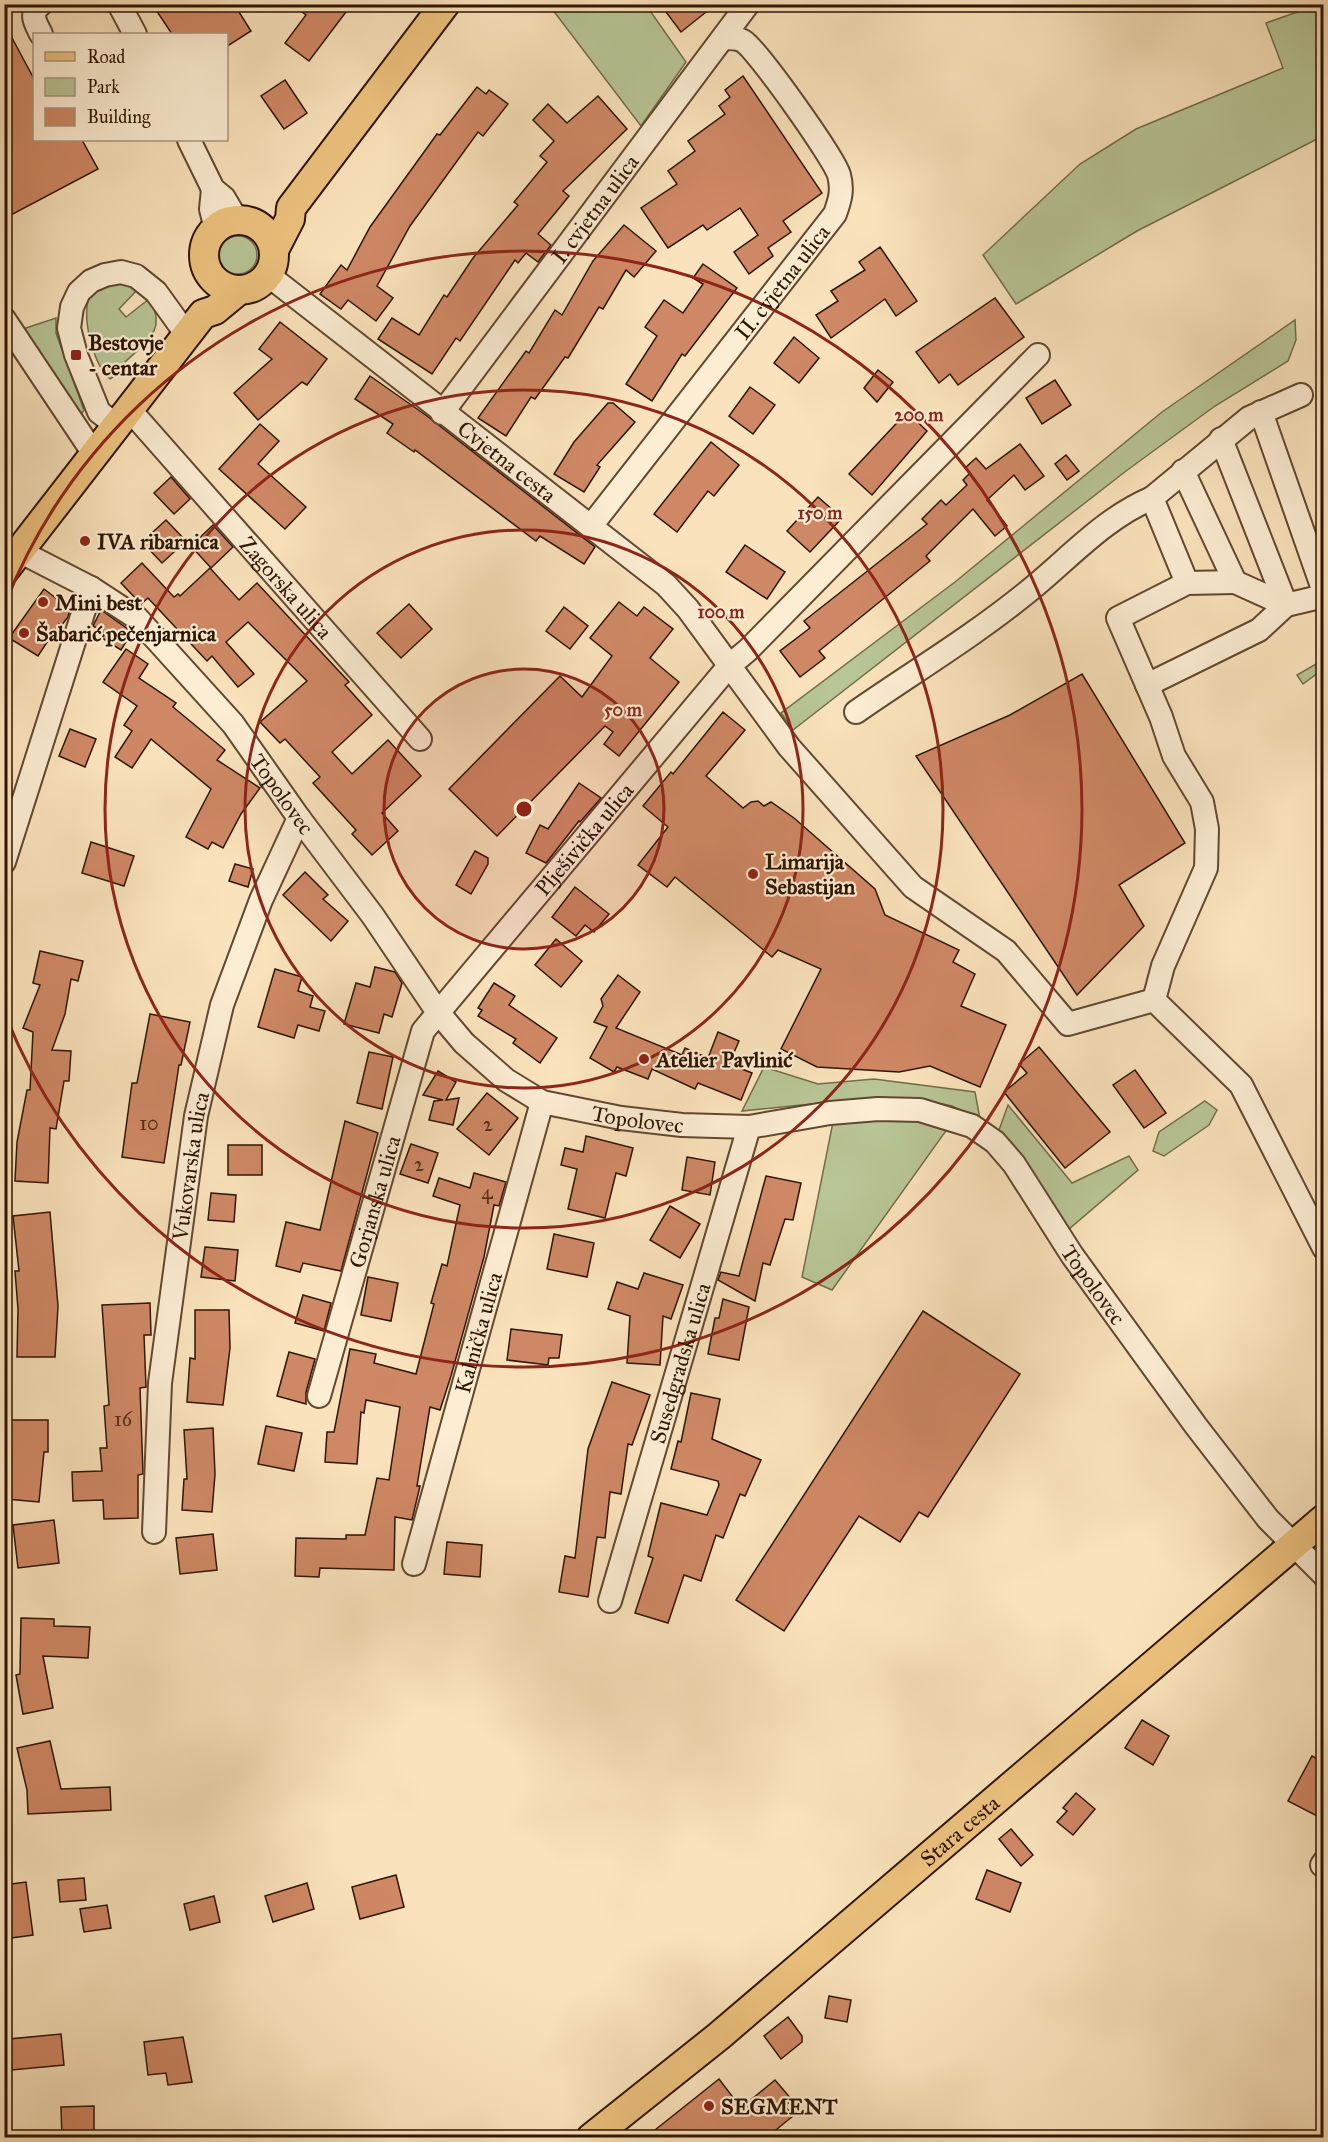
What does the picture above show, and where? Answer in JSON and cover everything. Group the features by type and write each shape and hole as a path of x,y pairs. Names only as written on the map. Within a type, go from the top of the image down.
{"main road":[{"path":"10,559 195,325 238,291 260,284 290,219 291,208 445,4"},
{"path":"195,325 206,268 205,247 236,224 291,208"},
{"path":"236,224 270,239 271,262"},
{"path":"206,268 219,284 238,291"},
{"name":"Stara cesta","path":"591,2138 693,2058 1323,1519"}],"street":[{"path":"41,4 34,10 33,16 41,33"},
{"path":"119,4 134,33"},
{"name":"I. cvjetna ulica","path":"442,413 725,38 748,4"},
{"name":"II. cvjetna ulica","path":"591,526 835,214 842,193 838,172 782,87 753,50 741,40 725,38"},
{"path":"189,141 213,189 224,198 236,224"},
{"name":"Cvjetna cesta","path":"271,262 442,413 666,585 688,609 789,747 913,887 1006,951 1068,1024 1154,1000"},
{"name":"Zagorska ulica","path":"195,325 136,276 121,272 91,281 79,292 72,307 69,328 76,355 99,412 123,417 420,739"},
{"path":"4,319 94,454"},
{"name":"Plješivička ulica","path":"437,1011 460,988 729,666 782,617 1038,356"},
{"path":"856,712 1025,594 1088,537 1136,504 1152,498 1221,439 1261,412 1301,395"},
{"path":"1147,685 1258,630 1286,605 1323,594 1261,412"},
{"path":"1221,439 1286,605"},
{"path":"1183,471 1235,582"},
{"path":"1152,498 1187,583"},
{"name":"Topolovec","path":"10,559 91,588 137,618 225,715 299,818 374,916 437,1011 464,1043 506,1080 542,1102 621,1118 682,1125 749,1127 830,1113 878,1109 920,1110 972,1126 995,1142 1014,1164 1072,1255 1136,1345 1268,1519 1323,1575"},
{"path":"1286,605 1235,582 1187,583 1118,618 1174,756 1202,802 1207,830 1206,868 1162,966 1154,1000 1241,1085 1323,1248"},
{"path":"4,862 91,588"},
{"name":"Vukovarska ulica","path":"154,1532 159,1383 196,1116 222,1005 261,900 299,818"},
{"name":"Gorjanska ulica","path":"319,1396 423,1032 437,1011"},
{"name":"Kalnička ulica","path":"414,1564 542,1102"},
{"name":"Susedgradska ulica","path":"610,1601 749,1127"}],"green space":[{"path":"549,5 646,5 686,62 641,126"},
{"path":"1317,5 1324,5 1323,136 1137,231 1016,304 983,255 1080,164 1136,129 1283,68 1266,23"},
{"path":"238,236 252,241 257,255 252,269 238,274 224,269 219,255 224,241"},
{"path":"126,284 138,289 119,309 126,317 149,299 156,319 155,327 147,341 110,379 98,363 90,338 87,324 88,301 99,287"},
{"path":"56,318 56,333 84,410 81,415 23,329"},
{"path":"1295,320 1296,340 1288,361 1215,406 1126,471 793,730 781,713 955,582 1162,412"},
{"path":"1323,660 1323,669 1303,684 1297,675"},
{"path":"764,1067 818,1084 874,1079 975,1092 980,1119 952,1106 918,1099 831,1102 742,1111"},
{"path":"1205,1101 1217,1110 1209,1125 1164,1156 1153,1151 1159,1132"},
{"path":"1008,1105 1072,1183 1129,1156 1138,1170 1069,1229 1025,1160 999,1130"},
{"path":"879,1118 919,1120 948,1128 832,1290 802,1277 833,1122"}],"building":[{"path":"152,4 234,4 251,31 228,46 228,33 171,33"},
{"path":"292,4 352,4 309,61 285,43 306,15"},
{"path":"660,4 716,4 681,32"},
{"path":"4,23 33,77 33,141 83,141 98,169 9,216 4,207"},
{"path":"743,76 822,193 783,221 791,232 768,248 773,256 749,274 734,252 758,235 740,208 707,230 703,225 668,248 641,208 677,184 668,171 695,151 688,141 725,114 719,106 730,97 725,90"},
{"path":"285,80 307,113 284,129 261,96"},
{"path":"477,87 486,94 489,90 508,104 483,136 478,132 410,226 377,286 393,298 376,321 348,300 341,309 320,294 341,265 347,270 370,227 437,134 440,135"},
{"path":"598,96 627,129 563,191 569,196 538,234 551,245 538,262 526,253 518,263 515,260 460,341 456,338 432,374 378,339 392,318 419,335 444,295 447,297 473,258 518,205 514,202 547,162 540,156 554,141 533,120 548,104 567,123"},
{"path":"624,225 656,251 634,277 626,270 603,309 599,307 568,358 565,357 535,399 531,397 506,436 478,418 526,351 529,353 555,310 562,315 593,261"},
{"path":"880,247 917,301 896,316 885,299 831,338 816,315 838,301 831,291 865,270 859,262"},
{"path":"703,264 737,288 685,356 682,354 652,401 626,384 657,336 645,327 664,300 683,313 703,284 693,278"},
{"path":"995,298 1024,337 958,385 950,374 939,383 916,352"},
{"path":"280,322 327,359 307,385 302,382 258,420 234,393 272,359 259,349"},
{"path":"794,337 819,358 799,383 774,363"},
{"path":"878,370 893,382 877,402 864,388"},
{"path":"370,376 427,416 595,547 584,564 540,536 536,541 415,450 414,452 387,433 393,424 355,399"},
{"path":"1055,380 1071,405 1042,424 1026,398"},
{"path":"750,387 775,405 753,434 729,416"},
{"path":"608,403 613,403 635,422 597,465 600,467 584,492 554,474 574,442"},
{"path":"907,412 927,431 872,495 849,474"},
{"path":"260,424 279,441 258,464 306,507 285,529 219,469"},
{"path":"711,442 739,465 714,496 708,491 677,532 654,514"},
{"path":"1020,444 1044,476 1025,490 1014,475 987,500 1007,526 995,536 973,509 926,556 930,561 819,651 825,658 800,677 780,651 810,628 804,621 927,524 922,519 941,500 946,505 967,485 963,480 970,473 965,468 976,458 986,469"},
{"path":"1066,455 1079,471 1067,480 1055,464"},
{"path":"171,477 190,499 174,514 154,493"},
{"path":"818,497 842,518 810,552 787,531"},
{"path":"166,520 186,541 162,563 142,542"},
{"path":"213,525 233,547 211,568 191,546"},
{"path":"745,545 785,572 767,599 726,572"},
{"path":"142,563 174,597 178,594 180,596 210,568 239,600 257,583 349,682 345,685 372,715 332,752 352,774 388,740 421,776 382,813 398,831 372,855 352,834 356,830 313,783 320,777 285,739 280,743 260,722 307,681 248,622 226,642 254,674 238,687 212,656 207,661 148,598 141,604 121,583"},
{"path":"44,589 70,609 68,617 61,626 59,624 38,656 9,638"},
{"path":"619,602 637,616 644,607 673,629 650,658 679,682 619,756 604,744 613,732 605,726 497,836 449,789 560,676 582,697 612,656 590,638"},
{"path":"409,604 432,629 401,658 377,633"},
{"path":"564,607 588,626 570,649 546,631"},
{"path":"101,610 132,632 121,650 102,638 105,633 93,626"},
{"path":"126,649 148,664 139,678 176,703 173,707 225,750 217,760 260,788 241,814 223,848 212,842 208,849 186,837 211,789 151,739 132,768 115,757 132,731 124,725 137,706 103,682"},
{"path":"1082,674 1185,843 1119,885 1144,926 1077,995 916,756 1010,715"},
{"path":"723,712 745,730 706,776 743,808 751,802 758,801 764,806 771,802 794,818 875,889 885,915 959,950 953,962 975,974 961,1006 1006,1025 980,1087 930,1066 899,1072 817,1067 781,1049 821,969 778,950 772,957 675,877 667,887 638,865 668,827 643,806 671,772 673,774"},
{"path":"70,729 96,739 85,767 59,756"},
{"path":"579,783 601,798 579,821 546,863 526,853 540,825 548,829"},
{"path":"91,842 134,856 124,886 82,873"},
{"path":"475,851 488,858 488,864 471,894 456,885"},
{"path":"235,864 253,869 248,887 229,881"},
{"path":"305,872 328,895 323,899 348,921 331,941 283,895"},
{"path":"575,887 609,914 594,932 585,925 576,936 552,917"},
{"path":"556,939 582,961 561,987 535,965"},
{"path":"40,951 83,961 78,981 71,979 65,1014 52,1050 71,1051 69,1081 64,1081 56,1129 50,1128 48,1183 15,1181 17,1142 27,1090 30,1090 33,1032 23,1028 40,985 33,983"},
{"path":"375,967 395,972 402,983 392,1017 384,1014 379,1033 344,1024 356,983 370,987"},
{"path":"275,969 302,977 298,991 313,996 310,1007 325,1011 319,1031 298,1025 294,1038 258,1027"},
{"path":"618,975 640,992 616,1028 682,1055 685,1048 708,1058 718,1032 739,1041 729,1064 752,1073 741,1100 698,1083 695,1089 652,1069 648,1079 617,1067 614,1072 590,1058 607,1027 594,1022 603,1006 601,999"},
{"path":"494,983 515,996 509,1005 557,1038 540,1063 513,1043 516,1039 478,1016 482,1010 478,1008"},
{"path":"150,1014 190,1022 181,1065 179,1065 164,1163 122,1157 132,1083 137,1083"},
{"path":"1039,1047 1110,1132 1065,1168 1004,1092 1027,1073 1019,1064"},
{"path":"369,1052 393,1057 382,1109 357,1103"},
{"path":"1135,1070 1166,1113 1144,1128 1113,1085"},
{"path":"438,1071 456,1082 446,1100 459,1098 453,1125 429,1120 434,1101 443,1100 423,1095"},
{"path":"487,1093 518,1118 489,1155 457,1129"},
{"path":"345,1121 378,1133 341,1271 303,1263 300,1272 276,1266 286,1222 320,1230"},
{"path":"586,1136 633,1148 626,1176 616,1173 605,1218 568,1209 577,1169 561,1165 565,1148 583,1152"},
{"path":"411,1144 438,1153 428,1183 400,1174"},
{"path":"228,1145 262,1145 262,1175 228,1175"},
{"path":"687,1157 715,1162 710,1195 682,1190"},
{"path":"474,1173 506,1182 499,1206 494,1205 484,1257 440,1410 430,1407 417,1486 420,1486 412,1520 395,1517 394,1570 320,1568 319,1577 295,1576 296,1538 346,1539 346,1535 365,1535 377,1478 389,1480 400,1407 366,1400 364,1413 361,1412 357,1464 325,1462 327,1432 334,1432 350,1349 376,1354 374,1363 416,1374 434,1304 431,1303 442,1264 447,1266 460,1205 433,1196 439,1178 470,1188"},
{"path":"766,1176 801,1183 793,1220 785,1219 770,1265 763,1263 755,1301 718,1280 721,1272 739,1276"},
{"path":"211,1193 236,1195 234,1222 208,1220"},
{"path":"670,1206 700,1224 680,1258 650,1240"},
{"path":"50,1212 58,1306 55,1357 17,1357 18,1309 15,1271 19,1271 13,1216"},
{"path":"554,1234 594,1243 587,1277 547,1269"},
{"path":"205,1247 238,1250 235,1281 201,1277"},
{"path":"644,1273 683,1285 671,1319 663,1316 660,1365 627,1363 630,1316 608,1309 617,1282 638,1289"},
{"path":"368,1277 398,1283 391,1321 361,1315"},
{"path":"303,1295 331,1303 324,1331 295,1323"},
{"path":"723,1299 749,1307 739,1360 708,1354 715,1318 719,1318"},
{"path":"150,1303 151,1335 144,1335 146,1387 140,1388 143,1474 138,1475 138,1518 104,1519 103,1500 73,1501 72,1472 102,1471 100,1448 107,1448 104,1406 109,1405 102,1305"},
{"path":"195,1310 229,1310 230,1348 223,1405 187,1402 190,1358 195,1359"},
{"path":"923,1311 1020,1374 928,1517 919,1512 900,1542 859,1516 784,1631 736,1600"},
{"path":"511,1329 562,1335 559,1358 549,1358 548,1365 507,1360"},
{"path":"289,1352 315,1359 306,1392 306,1404 277,1396"},
{"path":"612,1382 650,1395 632,1445 628,1444 621,1494 610,1492 605,1538 597,1537 588,1597 559,1592 565,1556 575,1558 588,1449"},
{"path":"691,1393 720,1399 712,1439 761,1460 745,1496 740,1494 723,1538 716,1535 701,1581 684,1575 668,1623 635,1613 653,1558 648,1556 661,1503 707,1515 719,1485 718,1481 671,1469 678,1441 681,1442"},
{"path":"10,1420 48,1420 48,1452 44,1452 39,1502 6,1499"},
{"path":"266,1426 302,1433 294,1471 258,1464"},
{"path":"213,1428 215,1474 212,1512 182,1510 184,1479 187,1479 184,1430"},
{"path":"54,1520 59,1563 18,1568 13,1525"},
{"path":"213,1534 217,1570 180,1574 176,1538"},
{"path":"447,1542 482,1545 480,1577 444,1574"},
{"path":"21,1618 54,1619 54,1626 90,1627 88,1658 43,1656 53,1708 23,1714 16,1675 20,1674"},
{"path":"1142,1720 1169,1736 1153,1765 1125,1748"},
{"path":"50,1741 61,1789 110,1787 111,1810 28,1814 27,1790 17,1748"},
{"path":"1312,1756 1323,1762 1323,1819 1288,1801"},
{"path":"1076,1793 1095,1809 1073,1835 1057,1822 1067,1811 1063,1808"},
{"path":"1011,1829 1033,1855 1021,1866 999,1839"},
{"path":"987,1870 1021,1883 1010,1912 976,1899"},
{"path":"396,1875 404,1907 360,1919 352,1887"},
{"path":"84,1878 86,1900 60,1902 58,1880"},
{"path":"26,1882 33,1935 4,1939 4,1885"},
{"path":"307,1883 314,1909 273,1922 265,1896"},
{"path":"214,1896 220,1922 190,1930 184,1904"},
{"path":"107,1905 111,1928 84,1932 80,1909"},
{"path":"829,1996 851,2000 847,2022 825,2018"},
{"path":"788,2017 802,2036 802,2042 781,2059 764,2036"},
{"path":"61,2034 64,2065 12,2070 9,2039"},
{"path":"183,2037 192,2082 168,2085 166,2073 148,2075 144,2042"},
{"path":"719,2079 741,2108 775,2080 792,2100 785,2106 793,2116 766,2138 645,2138"},
{"path":"94,2106 94,2138 62,2138 61,2107"}],"place":[{"name":"Bestovje - centar","path":"76,355"},
{"name":"IVA ribarnica","path":"85,541"},
{"name":"Mini best","path":"43,602"},
{"name":"Šabarić pečenjarnica","path":"24,633"},
{"name":"Limarija Sebastijan","path":"753,874"},
{"name":"Atelier Pavlinić","path":"644,1059"},
{"name":"SEGMENT","path":"709,2106"}]}
